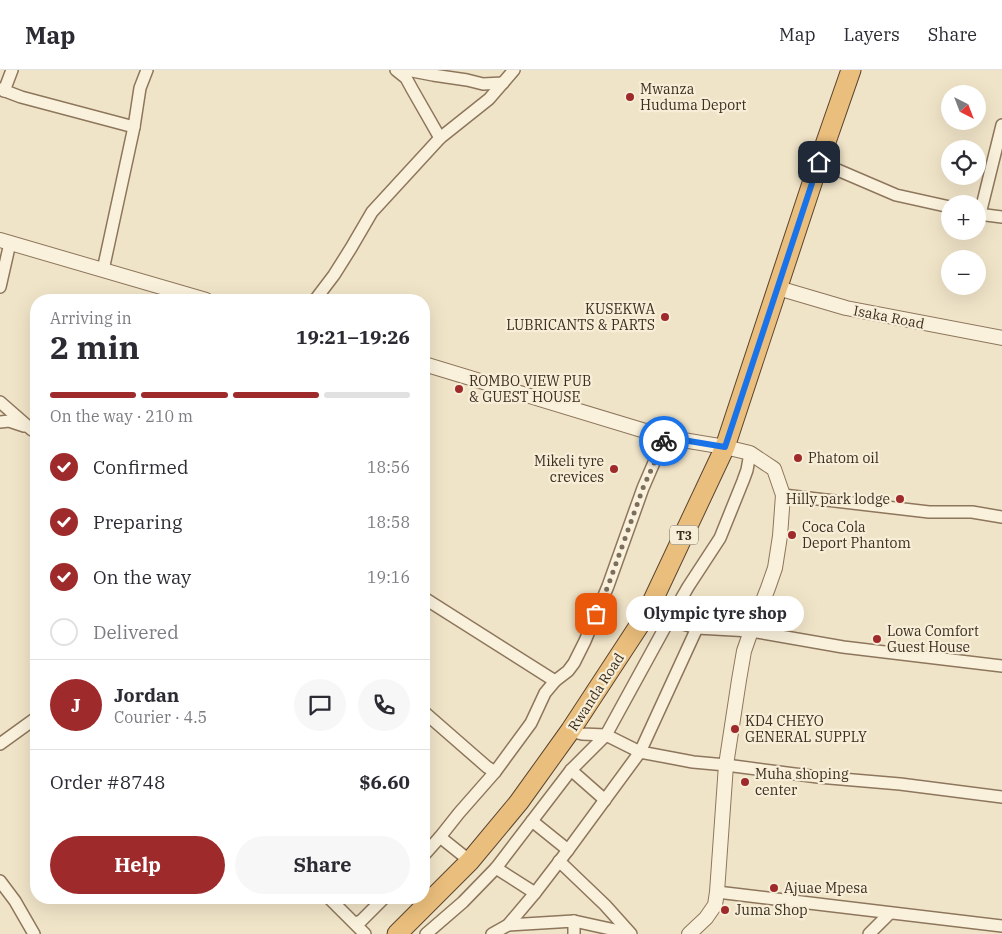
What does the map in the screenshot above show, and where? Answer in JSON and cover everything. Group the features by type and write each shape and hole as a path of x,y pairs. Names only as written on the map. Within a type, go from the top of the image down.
{"highway":[{"name":"Rwanda Road","path":"430,902 470,861 519,802 570,731 646,615 725,447 850,70"},
{"name":"Rwanda Road","path":"398,934 428,904"}],"street":[{"path":"12,70 2,90 21,97 134,127"},
{"path":"103,270 134,127 140,88 146,70"},
{"path":"396,70 406,78 440,138"},
{"path":"407,70 483,84 504,84"},
{"path":"320,294 352,248 372,212 440,138 489,99 504,84 514,70"},
{"path":"984,195 1002,125"},
{"path":"819,162 896,195 941,205"},
{"path":"986,215 1002,217"},
{"path":"0,287 5,241 185,294"},
{"name":"Isaka Road","path":"778,288 846,308 1002,338"},
{"path":"430,366 665,437 750,453 774,469 782,495 780,536 775,568 744,651 726,765 715,905 710,914 689,934"},
{"path":"0,402 30,428"},
{"path":"0,422 9,421 30,430"},
{"path":"430,848 495,772 531,723 545,694 574,663 608,586 643,488 665,437"},
{"path":"426,934 463,902 496,868 572,770 606,735 688,587 720,538 747,470 750,453"},
{"path":"782,495 929,512 972,512 1002,517"},
{"path":"430,602 556,681"},
{"path":"646,615 697,628 751,631 843,647 1002,666"},
{"path":"492,934 508,925 535,893 640,752 697,628"},
{"path":"430,717 495,772"},
{"path":"0,744 30,722"},
{"path":"570,731 582,734 606,735 640,752 693,762 1002,797"},
{"path":"572,770 605,800"},
{"path":"532,822 568,850"},
{"path":"440,837 470,861"},
{"path":"559,861 605,906 630,934"},
{"path":"496,868 535,893"},
{"path":"0,880 15,901 34,934"},
{"path":"717,892 1002,926"},
{"path":"335,904 365,934"},
{"path":"355,923 361,921 378,904"},
{"path":"869,934 890,912"},
{"path":"508,925 574,921 630,934"},
{"path":"574,921 574,934"}],"way so far":[{"path":"596,614 643,488 664,441"}],"place":[{"name":"Mwanza Huduma Deport","path":"630,97"},
{"name":"KUSEKWA LUBRICANTS & PARTS","path":"665,317"},
{"name":"ROMBO VIEW PUB & GUEST HOUSE","path":"459,389"},
{"name":"Phatom oil","path":"798,458"},
{"name":"Mikeli tyre crevices","path":"614,469"},
{"name":"Hilly park lodge","path":"900,499"},
{"name":"Coca Cola Deport Phantom","path":"792,535"},
{"name":"Olympic tyre shop","path":"596,614"},
{"name":"Lowa Comfort Guest House","path":"877,639"},
{"name":"KD4 CHEYO GENERAL SUPPLY","path":"735,729"},
{"name":"Muha shoping center","path":"745,782"},
{"name":"Ajuae Mpesa","path":"774,888"},
{"name":"Juma Shop","path":"725,910"}],"route":[{"path":"664,441 665,437 725,447 819,162"}]}
